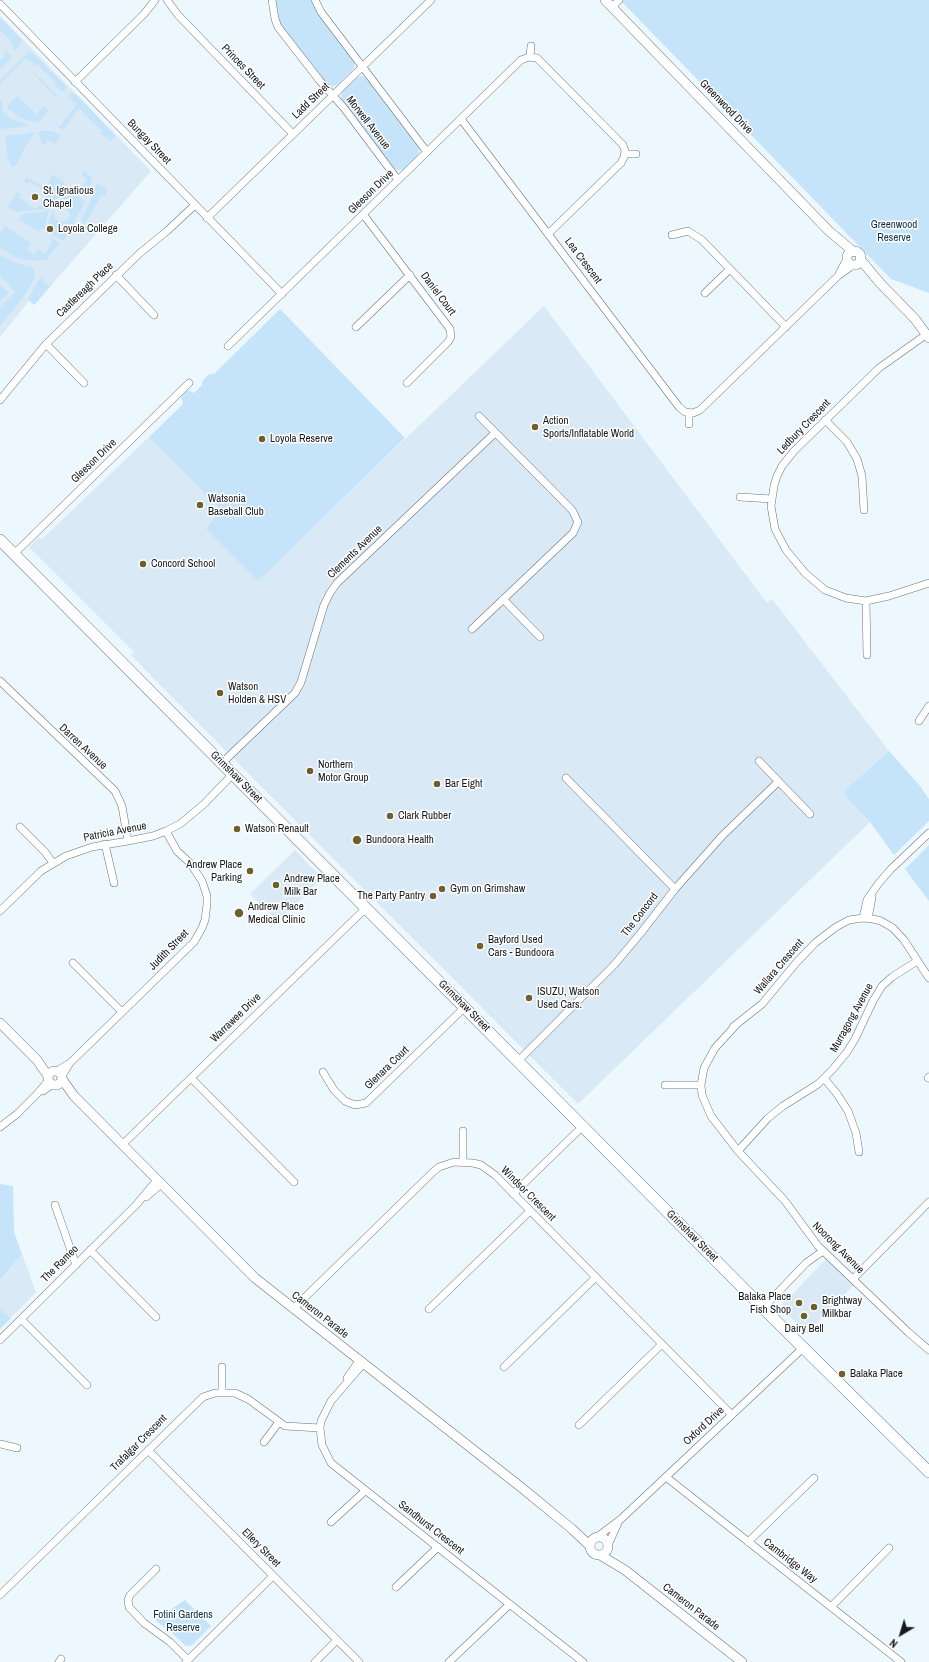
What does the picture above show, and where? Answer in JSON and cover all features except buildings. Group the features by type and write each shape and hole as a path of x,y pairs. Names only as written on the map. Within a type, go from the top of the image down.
{"main road":[{"name":"Grimshaw Street","path":"0,540 763,1308 929,1472"}],"street":[{"name":"Morwell Avenue","path":"272,0 278,27 398,180"},
{"path":"315,0 321,12 427,152"},
{"name":"Ladd Street","path":"207,218 431,0"},
{"path":"608,2 619,0"},
{"path":"75,82 144,14 161,1"},
{"name":"Princes Street","path":"161,1 178,15 293,134"},
{"name":"Greenwood Drive","path":"608,2 829,231 853,260 880,283 909,313 928,336"},
{"name":"Bungay Street","path":"0,4 282,294"},
{"path":"531,46 530,56 537,58 623,145 625,154 621,163 548,234"},
{"name":"Gleeson Drive","path":"228,346 521,60 530,56"},
{"name":"Lea Crescent","path":"461,119 682,411 689,413"},
{"path":"625,154 636,154"},
{"name":"Castlereagh Place","path":"0,400 46,344 147,246 167,231 195,205"},
{"name":"Daniel Court","path":"363,214 448,325 451,335 448,342 407,383"},
{"path":"672,235 684,231 692,233 702,240 786,326"},
{"path":"689,424 689,413 700,410 853,260"},
{"path":"705,293 730,268"},
{"path":"116,275 154,315"},
{"path":"356,327 410,275"},
{"name":"Ledbury Crescent","path":"928,336 879,368 794,451 782,466 775,481 772,499 773,521 780,540 805,573 817,585 835,595 866,601 889,596 929,583"},
{"path":"46,344 84,383"},
{"name":"Gleeson Drive","path":"14,554 189,383"},
{"path":"472,629 573,533 578,522 572,510 479,416"},
{"path":"825,420 847,442 857,459 862,476 864,510"},
{"name":"Clements Avenue","path":"222,763 295,693 301,682 324,605 337,583 495,433"},
{"path":"740,497 772,499"},
{"path":"503,599 540,636"},
{"path":"866,601 867,656"},
{"name":"Darren Avenue","path":"0,681 115,792 122,806 128,842"},
{"path":"919,722 929,706"},
{"path":"759,761 810,814"},
{"name":"Patricia Avenue","path":"0,911 30,882 53,863 78,851 105,844 128,842 166,831 190,816 233,774"},
{"path":"566,778 675,888"},
{"name":"The Concord","path":"518,1061 614,965 675,888 723,835 778,782"},
{"path":"20,827 45,852 53,863"},
{"name":"Judith Street","path":"0,1127 17,1114 55,1078 194,942 205,920 206,896 202,882 195,868 177,851 166,831"},
{"path":"929,833 891,869 874,890 866,918 881,921 894,928 929,978"},
{"path":"105,844 114,884"},
{"name":"Warrawee Drive","path":"122,1145 366,908"},
{"name":"Wallara Crescent","path":"699,1085 704,1068 711,1053 737,1024 762,1004 796,963 815,943 842,923 849,920 866,918"},
{"name":"Murragong Avenue","path":"738,1152 771,1116 824,1078 847,1052 882,986 892,977 917,961"},
{"path":"73,964 122,1012"},
{"name":"Glenara Court","path":"323,1072 334,1090 345,1101 354,1105 366,1103 465,1007"},
{"name":"Cameron Parade","path":"0,1023 254,1278 572,1529 594,1540"},
{"path":"191,1078 294,1182"},
{"path":"824,1078 848,1111 856,1133 859,1152"},
{"path":"665,1085 699,1085"},
{"name":"Noorong Avenue","path":"699,1085 707,1109 725,1136 738,1152 785,1201 820,1249 908,1332 929,1349"},
{"path":"513,1194 583,1126"},
{"path":"293,1309 433,1172 447,1164 463,1161 463,1131"},
{"name":"Windsor Crescent","path":"463,1161 473,1162 489,1170 732,1414"},
{"name":"The Rameo","path":"0,1340 159,1182"},
{"path":"853,1279 929,1202"},
{"path":"55,1205 76,1265"},
{"path":"429,1309 530,1211"},
{"path":"763,1308 820,1249"},
{"path":"90,1250 156,1317"},
{"path":"504,1367 596,1277"},
{"path":"21,1319 87,1385"},
{"path":"579,1426 662,1344"},
{"name":"Oxford Drive","path":"594,1540 621,1520 803,1348"},
{"name":"Sandhurst Crescent","path":"361,1363 326,1408 320,1428 322,1445 331,1463 583,1662"},
{"path":"222,1367 222,1392"},
{"name":"Trafalgar Crescent","path":"0,1595 197,1402 209,1394 222,1392 242,1396 279,1422 290,1427 320,1428"},
{"path":"264,1442 279,1422"},
{"path":"0,1444 17,1448"},
{"name":"Ellery Street","path":"148,1450 359,1662"},
{"name":"Cambridge Way","path":"666,1477 901,1662"},
{"path":"748,1542 814,1478"},
{"path":"331,1522 365,1491"},
{"name":"Oxford Drive","path":"608,1547 621,1520"},
{"path":"603,1538 608,1547 605,1552 600,1555 593,1552 594,1540 603,1538"},
{"name":"Cameron Parade","path":"608,1547 625,1570"},
{"path":"396,1587 438,1548"},
{"path":"831,1607 889,1548"},
{"name":"Cameron Parade","path":"600,1555 625,1570 742,1662"},
{"path":"156,1569 130,1595 128,1600 129,1607 144,1623 170,1642 187,1661 274,1576"},
{"path":"449,1662 510,1604"},
{"path":"315,1662 337,1640"}],"shaded area":[{"name":"Loyola College","path":"0,16 151,171 34,305 29,301 0,337"},
{"path":"544,306 767,603 772,599 889,751 845,790 845,796 870,822 578,1104 155,680 131,655 134,652 29,547 39,537 42,539 149,437 221,510 258,580"},
{"path":"295,850 322,878 278,922 250,894"},
{"path":"22,1254 36,1292 11,1318 0,1309 0,1280"},
{"path":"827,1258 854,1285 807,1333 780,1307"}],"green space":[{"path":"275,0 313,0 355,63 353,69 338,84 332,87 326,84 283,28 278,21"},
{"name":"Greenwood Reserve","path":"624,0 929,0 929,293 891,279 622,2"},
{"path":"0,17 22,40 15,51 9,39 0,30"},
{"path":"6,51 12,57 0,69 0,61 6,55 4,53"},
{"path":"30,51 67,87 63,92 55,86 56,83 37,64 34,65 26,58 0,84 0,80"},
{"path":"34,72 57,95 58,99 33,73"},
{"path":"361,76 367,78 418,146 418,155 402,170 393,168 341,100 343,91 355,79"},
{"path":"71,93 77,95 116,136 111,141 100,133 102,131 79,108 63,130 58,126 54,120 60,126 77,104 68,97"},
{"path":"17,96 36,114 44,106 48,110 38,123 21,118 6,107"},
{"path":"0,101 2,101 3,111 5,114 12,119 31,126 2,129 0,125"},
{"path":"40,131 52,131 61,135 55,144 48,140 45,145 41,142"},
{"path":"35,132 23,150 22,155 15,166 12,167 7,156 5,136"},
{"path":"84,171 92,177 89,191 85,197 73,188 79,192 87,179 81,175"},
{"path":"52,174 66,183 64,186 67,188 50,209 16,212 8,207 17,192 21,194 19,197 36,209 39,206 43,206 46,203 47,199 45,196 47,193 29,181 27,184 24,182 27,177 43,187 49,182"},
{"path":"97,183 108,190 104,196 101,195 87,221 83,224 81,220 91,200"},
{"path":"67,191 71,192 85,202 64,240 61,240 46,231 52,211 56,219 60,222 69,218 70,214 66,208 57,208 54,206"},
{"path":"49,211 44,230 41,228 39,232 19,219 23,214"},
{"path":"5,226 31,243 27,249 34,254 38,249 45,253 53,241 45,235 60,243 46,260 33,261 19,259 0,248 0,231 2,231"},
{"path":"0,255 16,263 31,267 34,269 35,278 24,296 0,326 0,307 15,292 0,276"},
{"path":"40,277 50,287 34,305 28,299"},
{"path":"0,285 9,293 0,302"},
{"name":"Loyola Reserve","path":"280,309 405,438 258,581 206,529 221,510 149,437 183,404 181,397 188,390 194,393 202,385 202,382 209,374 214,374"},
{"path":"889,751 920,786 929,799 929,821 894,855 870,822 845,796 845,790"},
{"path":"929,845 929,901 905,869"},
{"path":"0,1184 13,1186 14,1232 22,1254 0,1280"},
{"path":"0,1309 11,1318 0,1329"},
{"name":"Fotini Gardens Reserve","path":"185,1600 211,1626 191,1646 186,1646 155,1620"}],"place":[{"name":"St. Ignatious Chapel","path":"35,197"},
{"name":"Loyola College","path":"50,229"},
{"name":"Action Sports/Inflatable World","path":"535,427"},
{"name":"Loyola Reserve","path":"262,439"},
{"name":"Watsonia Baseball Club","path":"200,505"},
{"name":"Concord School","path":"143,564"},
{"name":"Watson Holden & HSV","path":"220,693"},
{"name":"Northern Motor Group","path":"310,771"},
{"name":"Bar Eight","path":"437,784"},
{"name":"Clark Rubber","path":"390,816"},
{"name":"Watson Renault","path":"237,829"},
{"name":"Bundoora Health","path":"357,840"},
{"name":"Andrew Place Parking","path":"250,871"},
{"name":"Andrew Place Milk Bar","path":"276,885"},
{"name":"Gym on Grimshaw","path":"442,889"},
{"name":"The Party Pantry","path":"433,896"},
{"name":"Andrew Place Medical Clinic","path":"239,913"},
{"name":"Bayford Used Cars - Bundoora","path":"480,946"},
{"name":"ISUZU, Watson Used Cars.","path":"529,998"},
{"name":"Balaka Place Fish Shop","path":"799,1303"},
{"name":"Brightway Milkbar","path":"814,1307"},
{"name":"Dairy Bell","path":"804,1316"},
{"name":"Balaka Place","path":"842,1374"}]}
